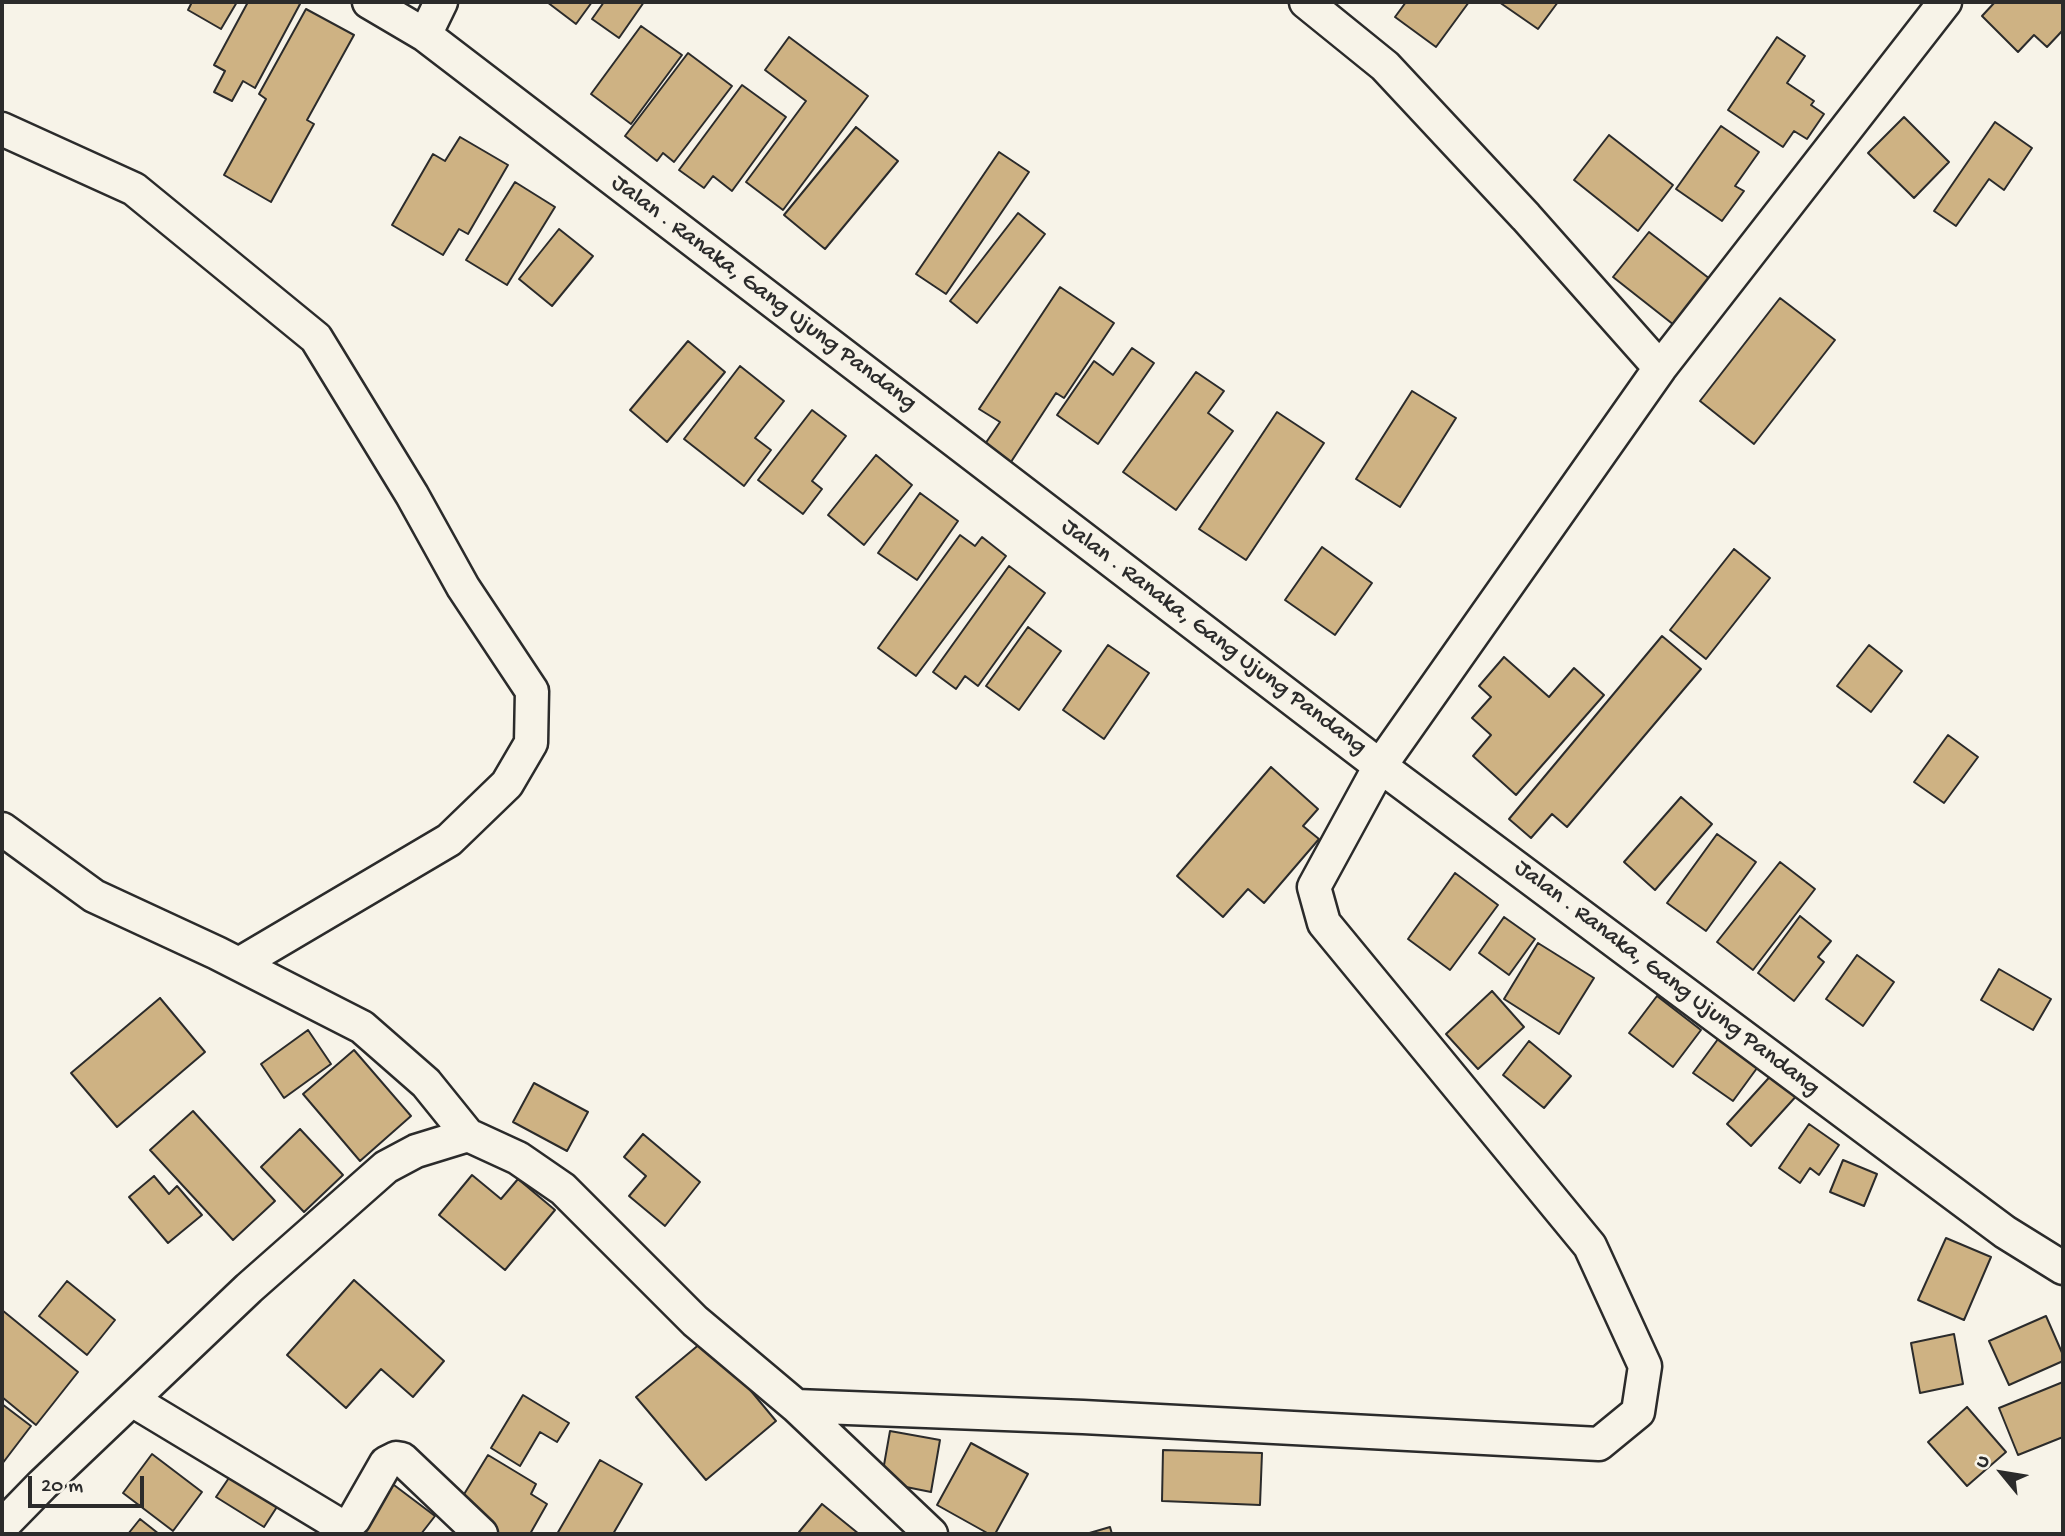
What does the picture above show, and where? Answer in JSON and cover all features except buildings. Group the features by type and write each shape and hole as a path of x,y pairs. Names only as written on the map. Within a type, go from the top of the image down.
{"street":[{"name":"Jalan . Ranaka, Gang Ujung Pandang","path":"369,2 425,35 1380,766 1994,1224 2063,1268"},
{"path":"425,35 441,2"},
{"path":"1306,2 1385,66 1526,217 1660,368"},
{"path":"796,1406 1083,1417 1599,1444 1638,1412 1645,1366 1590,1246 1324,923 1314,887 1380,766 1660,368 1945,2"},
{"path":"2,130 134,189 316,338 412,495 463,587 532,691 531,743 507,784 449,840 239,964"},
{"path":"2,829 94,896 239,964 362,1027 426,1083 468,1135 518,1158 563,1189 695,1321 796,1406 931,1534"},
{"path":"2,1527 42,1485 249,1288 386,1167 416,1151 468,1135"},
{"path":"132,1400 341,1526 346,1526 354,1518 386,1463 396,1458 402,1459 481,1534"}]}
